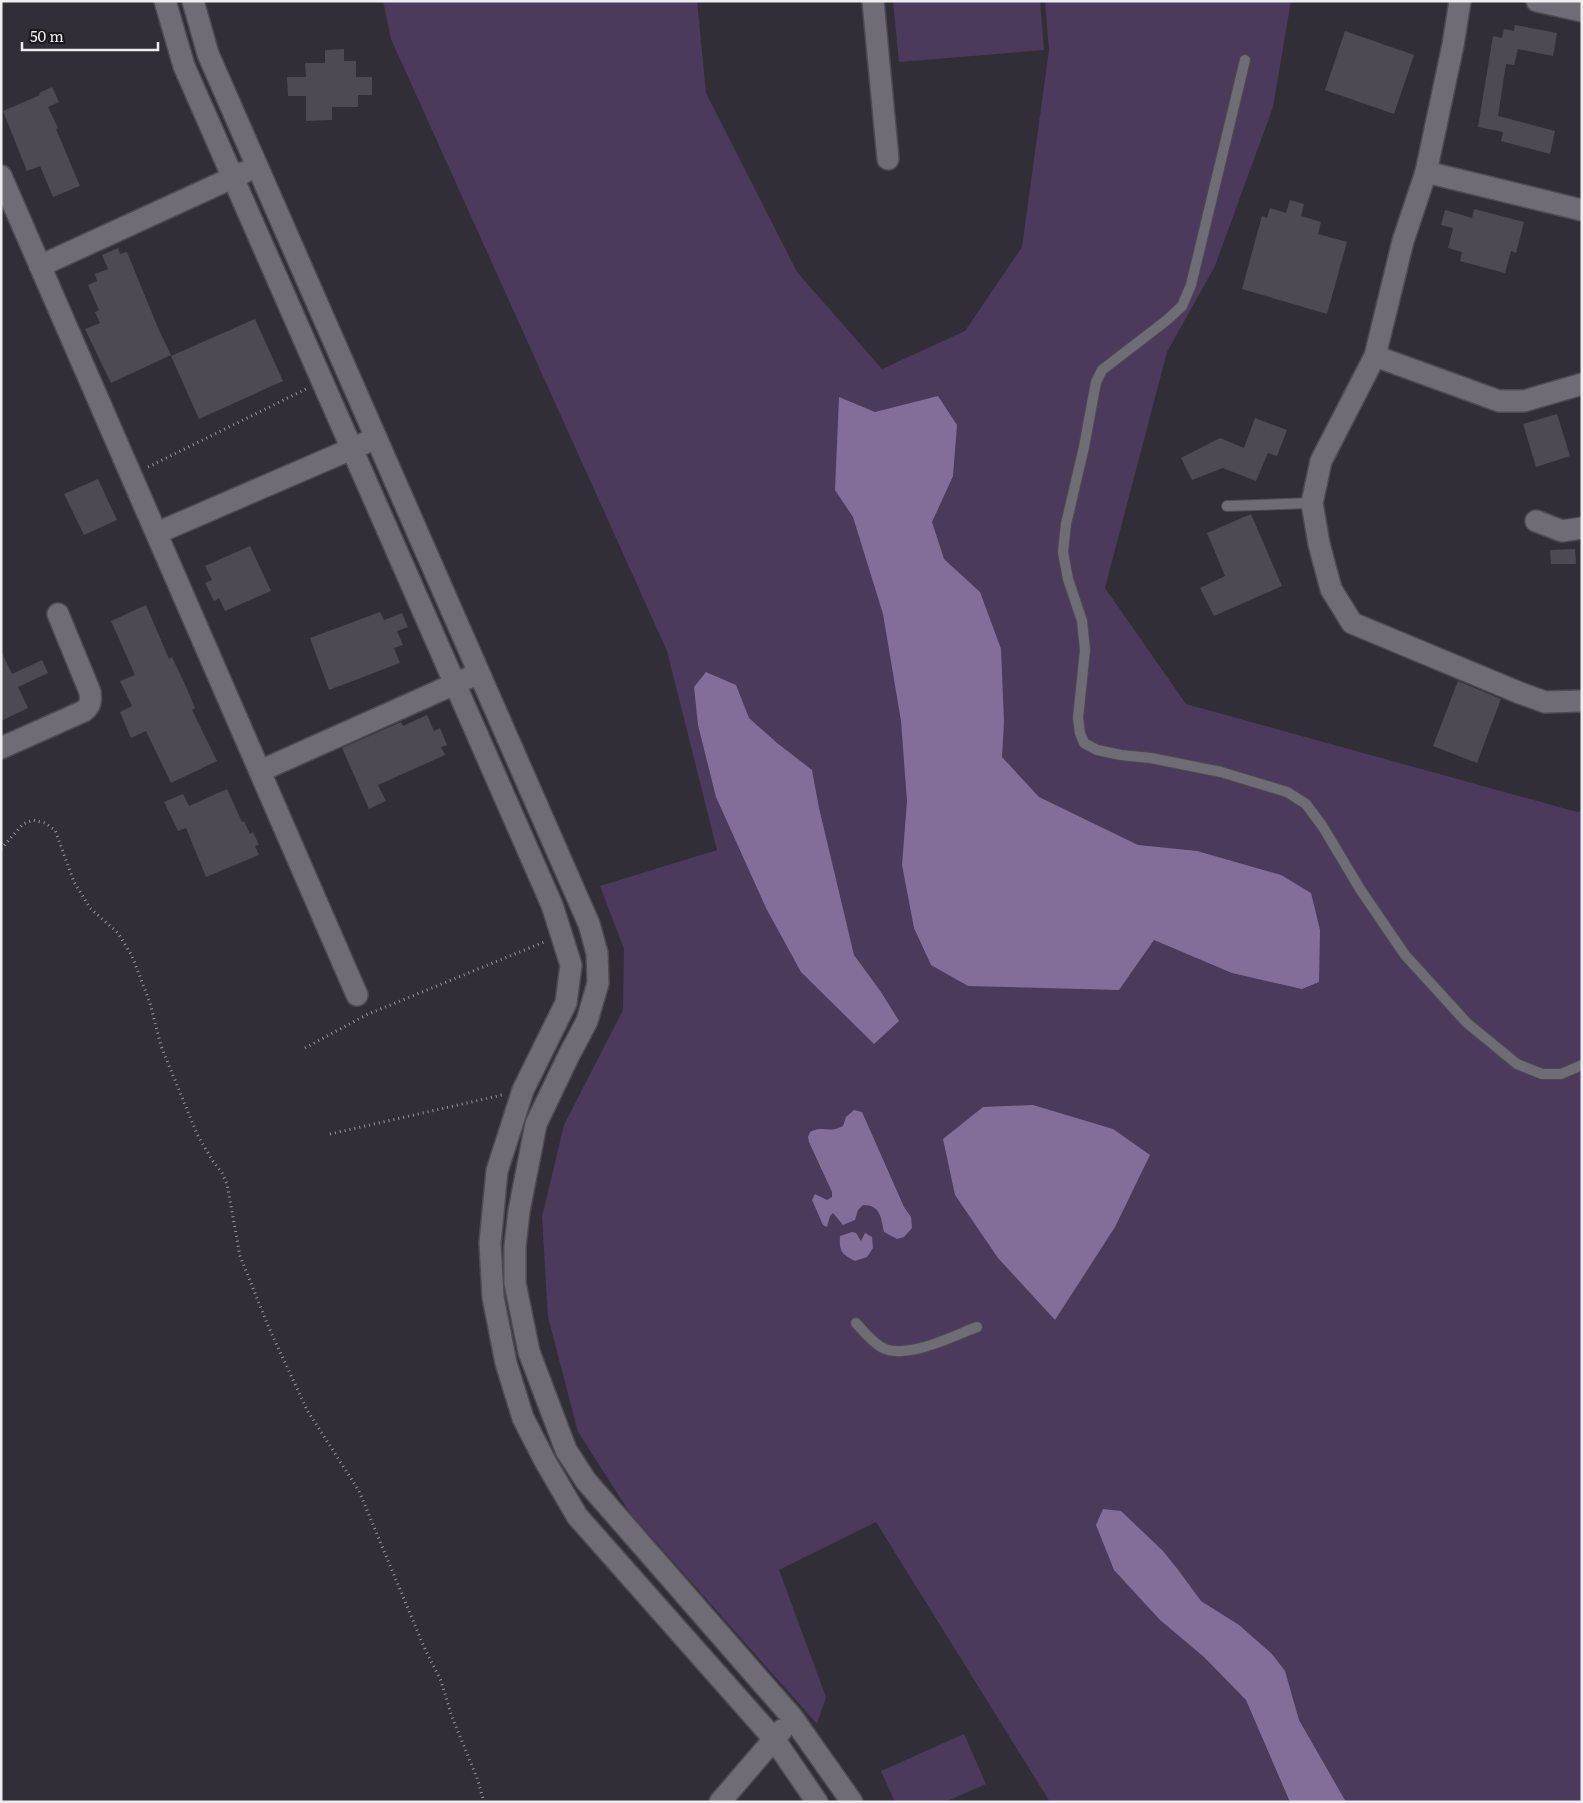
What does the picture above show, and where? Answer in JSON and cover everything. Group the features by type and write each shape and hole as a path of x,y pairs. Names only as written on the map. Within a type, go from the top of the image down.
{"street":[{"path":"165,1 184,66 552,905 571,965 566,1003 522,1090 497,1171 490,1243 493,1297 506,1364 522,1418 577,1516 774,1739 817,1802"},
{"path":"193,1 208,54 589,924 597,953 598,983 587,1021 536,1124 519,1211 515,1246 515,1283 529,1352 566,1450 586,1481 792,1718 852,1802"},
{"path":"873,1 888,159"},
{"path":"1460,1 1453,45 1426,172 1403,240 1375,356 1321,461 1312,503 1319,544 1331,589 1352,624 1545,702 1582,701"},
{"path":"1537,1 1582,11"},
{"path":"40,266 258,166"},
{"path":"1426,172 1582,210"},
{"path":"1,176 357,995"},
{"path":"1375,356 1499,401 1524,401 1582,384"},
{"path":"157,533 377,438"},
{"path":"1536,521 1562,531 1582,528"},
{"path":"1,748 84,711 89,707 91,701 90,692 58,614"},
{"path":"260,771 479,673"},
{"path":"720,1802 792,1718"}],"lane":[{"path":"1245,60 1191,285 1182,306 1167,320 1102,370 1096,382 1084,447 1066,524 1063,552 1068,579 1082,620 1085,650 1078,718 1080,733 1084,742 1097,750 1151,758 1221,772 1287,792 1306,804 1323,827 1360,889 1405,955 1467,1022 1517,1064 1542,1074 1562,1074 1582,1065"},
{"path":"1227,506 1312,503"},
{"path":"856,1324 867,1337 883,1348 899,1351 914,1351 977,1327"}],"path":[{"path":"132,475 322,381"},
{"path":"1,849 23,824 33,820 45,823 55,830 74,882 90,908 118,933 132,956 150,1003 161,1046 197,1134 227,1184 240,1256 269,1328 308,1410 359,1491 440,1681 452,1717 477,1778 484,1802"},
{"path":"305,1048 366,1015 561,934"},
{"path":"330,1134 522,1090"}],"shaded area":[{"path":"383,1 697,1 706,93 797,272 882,369 965,331 1022,247 1049,50 1045,1 1291,1 1273,107 1215,266 1167,352 1105,588 1186,704 1577,812 1582,811 1582,1802 1050,1802 876,1522 779,1570 826,1697 817,1724 630,1513 578,1432 548,1317 542,1217 564,1125 623,1010 624,949 600,886 717,850 667,651 391,39"},
{"path":"893,1 1040,1 1044,50 899,62"},
{"path":"938,396 957,425 953,476 932,522 944,559 980,592 1001,649 1004,722 1002,757 1039,797 1138,845 1197,851 1281,875 1311,893 1320,930 1319,982 1302,989 1232,973 1154,940 1119,990 968,986 931,965 914,928 902,865 907,801 901,721 883,614 853,517 835,490 839,397 875,412"},
{"path":"706,672 736,685 749,718 812,770 819,808 854,955 899,1021 874,1044 801,972 766,908 716,797 698,725 694,687"},
{"path":"1033,1105 1113,1129 1150,1155 1115,1227 1055,1320 998,1258 955,1195 943,1139 983,1107"},
{"path":"854,1110 862,1112 904,1207 911,1217 912,1228 904,1237 897,1239 884,1232 877,1210 863,1205 858,1210 855,1220 843,1225 833,1213 830,1216 827,1227 823,1225 812,1200 815,1194 827,1200 832,1197 832,1192 809,1142 810,1132 843,1126 846,1117"},
{"path":"852,1232 856,1233 861,1241 865,1233 872,1237 873,1248 867,1257 855,1261 842,1252 840,1246 840,1236"},
{"path":"1103,1509 1121,1511 1163,1551 1201,1601 1239,1625 1272,1654 1285,1671 1299,1720 1346,1802 1290,1802 1246,1700 1204,1657 1160,1620 1114,1570 1096,1525"},
{"path":"964,1734 986,1784 945,1802 895,1802 881,1771"}],"building":[{"path":"1515,25 1557,33 1553,56 1518,49 1514,65 1506,64 1498,116 1555,131 1550,154 1501,141 1503,132 1478,127 1493,36 1502,38 1504,29 1514,31"},
{"path":"1345,31 1414,55 1394,114 1325,90"},
{"path":"344,49 344,61 356,61 356,77 372,77 372,95 358,95 358,107 332,107 332,120 306,121 306,96 288,96 287,77 306,77 305,63 325,63 325,50"},
{"path":"52,87 59,102 48,107 80,186 53,197 40,166 27,171 3,111 40,95 39,93"},
{"path":"1290,200 1304,204 1301,216 1321,222 1318,234 1347,242 1327,314 1242,289 1262,216 1267,218 1270,208 1286,213"},
{"path":"1474,209 1524,222 1516,253 1511,251 1505,273 1460,261 1462,252 1448,248 1453,228 1441,225 1445,210 1472,218"},
{"path":"118,248 120,254 127,252 171,355 111,383 85,329 100,323 95,312 99,310 88,285 97,281 95,274 108,269 102,255"},
{"path":"255,319 283,381 199,419 171,356"},
{"path":"1557,414 1570,456 1536,467 1523,424"},
{"path":"1255,418 1287,430 1277,456 1268,453 1256,481 1223,468 1192,480 1181,458 1220,438 1244,448"},
{"path":"98,479 117,520 84,535 64,494"},
{"path":"1251,514 1282,586 1214,616 1200,588 1225,576 1207,533"},
{"path":"250,546 271,591 225,611 219,598 214,601 205,583 212,580 205,566"},
{"path":"1575,549 1576,564 1551,564 1550,550"},
{"path":"146,605 169,659 172,657 184,682 195,708 192,710 217,761 171,783 146,731 131,738 120,712 132,706 120,681 135,675 111,621"},
{"path":"380,612 384,620 402,613 408,627 397,631 403,645 394,648 400,663 329,690 310,638"},
{"path":"1,651 12,674 42,660 48,673 18,687 28,708 1,721"},
{"path":"1458,681 1501,699 1477,763 1433,746"},
{"path":"427,715 434,731 440,728 447,745 441,747 445,755 378,785 386,801 369,809 342,748 401,722 403,726"},
{"path":"227,789 242,822 244,821 250,834 253,832 259,845 255,846 259,855 206,877 186,828 178,831 164,802 183,794 189,806"}]}
